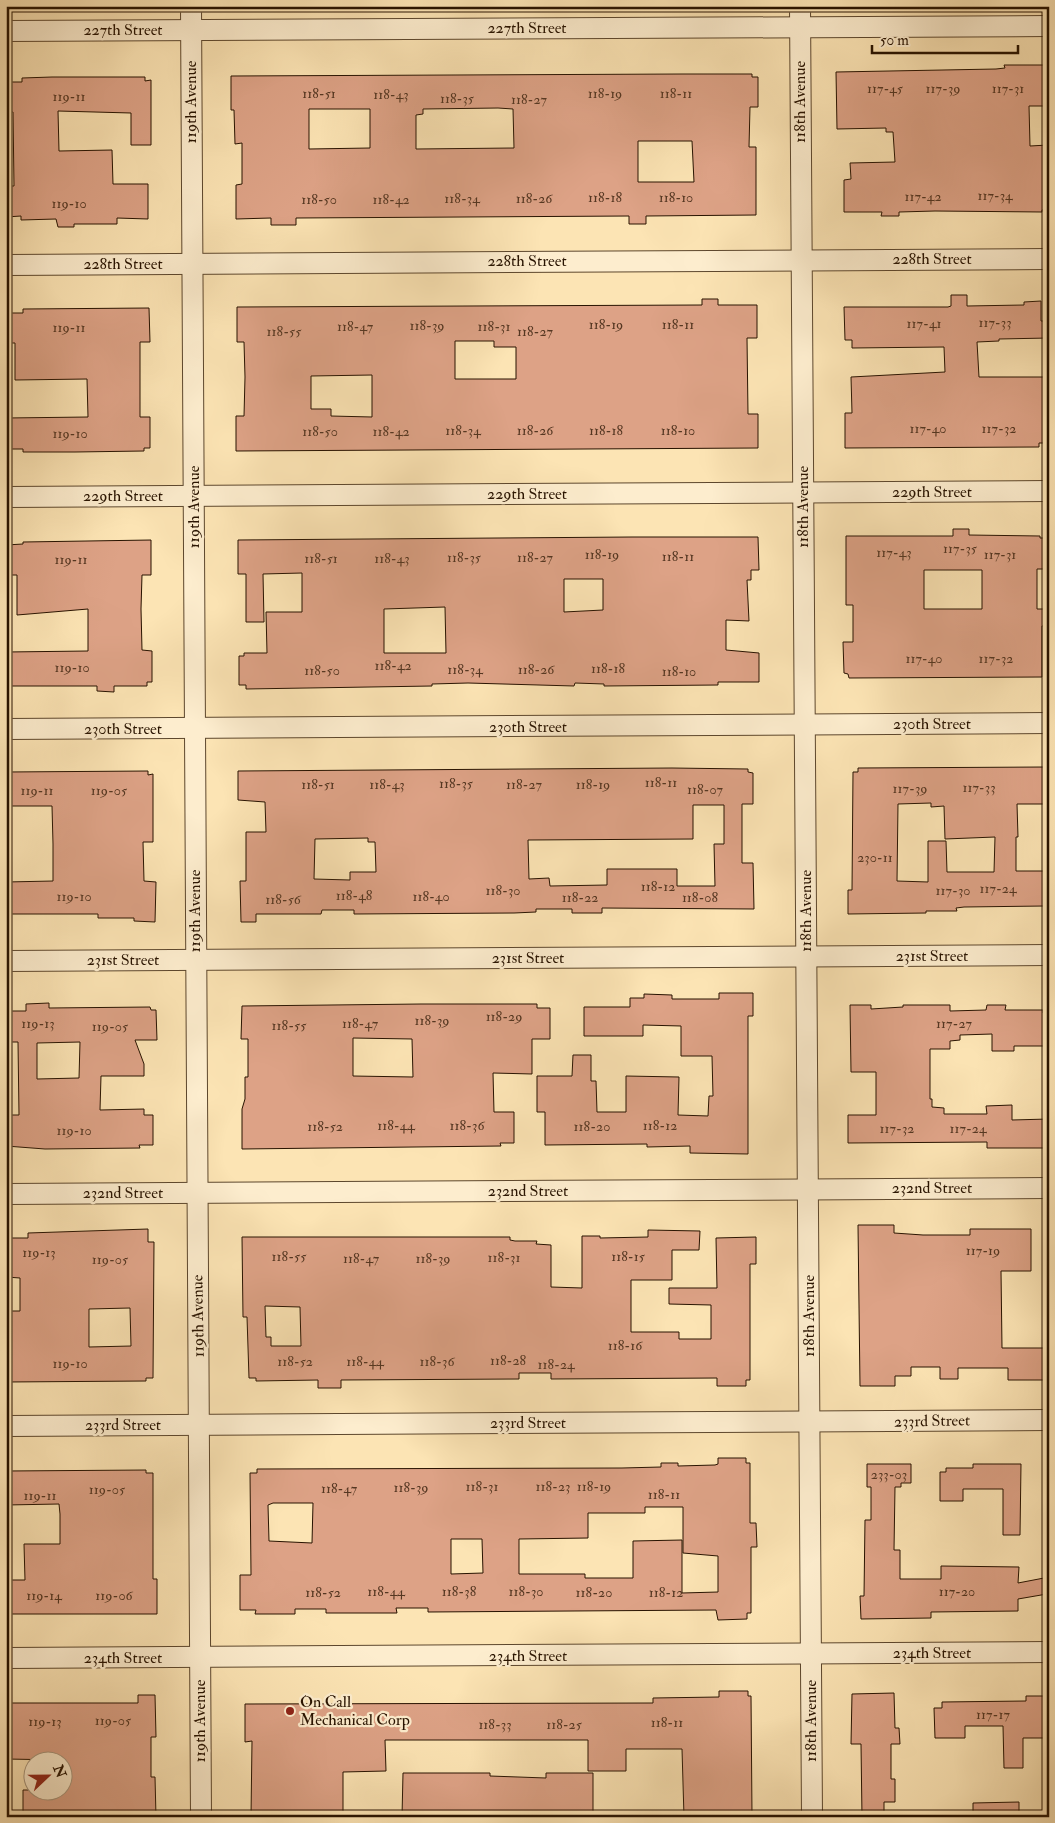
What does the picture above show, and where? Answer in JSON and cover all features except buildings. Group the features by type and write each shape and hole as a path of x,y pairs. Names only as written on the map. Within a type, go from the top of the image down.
{"street":[{"name":"119th Avenue","path":"191,6 201,1817"},
{"name":"118th Avenue","path":"800,6 812,1817"},
{"name":"227th Street","path":"6,31 1049,26"},
{"name":"228th Street","path":"6,265 1049,258"},
{"name":"229th Street","path":"6,496 1049,491"},
{"name":"230th Street","path":"6,729 1049,724"},
{"name":"231st Street","path":"6,961 1049,955"},
{"name":"232nd Street","path":"6,1194 1049,1188"},
{"name":"233rd Street","path":"6,1426 1049,1420"},
{"name":"234th Street","path":"6,1658 1049,1652"}],"place":[{"name":"On Call Mechanical Corp","path":"290,1711"}]}
